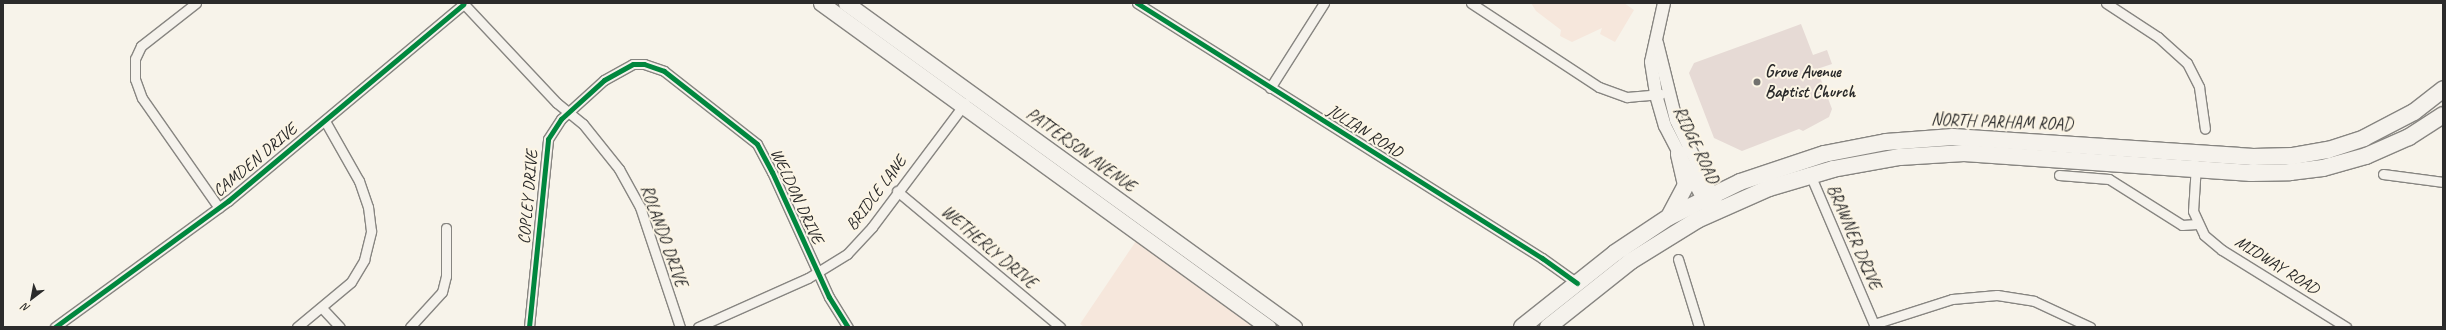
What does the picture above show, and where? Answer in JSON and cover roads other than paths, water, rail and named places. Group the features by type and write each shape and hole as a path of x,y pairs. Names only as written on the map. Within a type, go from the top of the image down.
{"highway":[{"name":"NORTH PARHAM ROAD","path":"1522,327 1616,253 1669,217 1707,197 1804,160 1886,142 1953,137 2273,157 2328,150 2380,131 2430,100 2443,89"},
{"name":"NORTH PARHAM ROAD","path":"1548,327 1644,252 1714,211 1810,174 1884,159 1964,153 2277,173 2323,168 2382,150 2442,119"},
{"path":"1669,217 1686,185 1679,154"},
{"path":"1595,290 1591,279 1611,264 1616,253"}],"main road":[{"name":"PATTERSON AVENUE","path":"821,3 968,100 1294,327"},
{"name":"PATTERSON AVENUE","path":"846,3 968,100 1268,327"}],"street":[{"path":"196,3 141,46 135,59 134,79 142,98 219,208"},
{"name":"CAMDEN DRIVE","path":"55,327 219,208 464,3"},
{"name":"ROLANDO DRIVE","path":"464,3 606,151 628,184 640,207 680,327"},
{"name":"JULIAN ROAD","path":"1137,3 1542,258 1577,283"},
{"path":"1270,88 1324,3"},
{"path":"1471,3 1599,87 1626,97 1662,94"},
{"name":"RIDGE ROAD","path":"1664,3 1657,43 1651,62 1662,94 1676,120 1714,211"},
{"path":"2106,3 2158,37 2187,64 2199,86 2205,129"},
{"name":"COPLEY DRIVE","path":"529,327 545,148 554,127 613,72 633,64 644,64 664,71 698,96"},
{"name":"RIDGE ROAD","path":"1662,94 1665,126 1679,154 1707,197"},
{"name":"WELDON DRIVE","path":"698,96 751,138 764,154 817,272 848,327"},
{"name":"BRIDLE LANE","path":"698,327 840,260 856,246 968,100"},
{"path":"2430,100 2442,119"},
{"path":"297,327 341,292 359,269 371,231 368,206 358,181 324,120"},
{"path":"2059,175 2109,179 2182,225 2197,224 2192,203 2197,153"},
{"name":"BRAWNER DRIVE","path":"1804,160 1874,325"},
{"path":"2383,174 2443,182"},
{"name":"WETHERLY DRIVE","path":"897,191 1060,327"},
{"name":"MIDWAY ROAD","path":"2197,224 2222,250 2346,327"},
{"path":"410,327 442,292 446,276 446,228"},
{"path":"1678,259 1699,327"},
{"path":"1874,325 1952,299 1997,295 2034,301 2090,327"},
{"path":"322,308 340,327"}],"place":[{"name":"Grove Avenue Baptist Church","path":"1757,82"}]}
